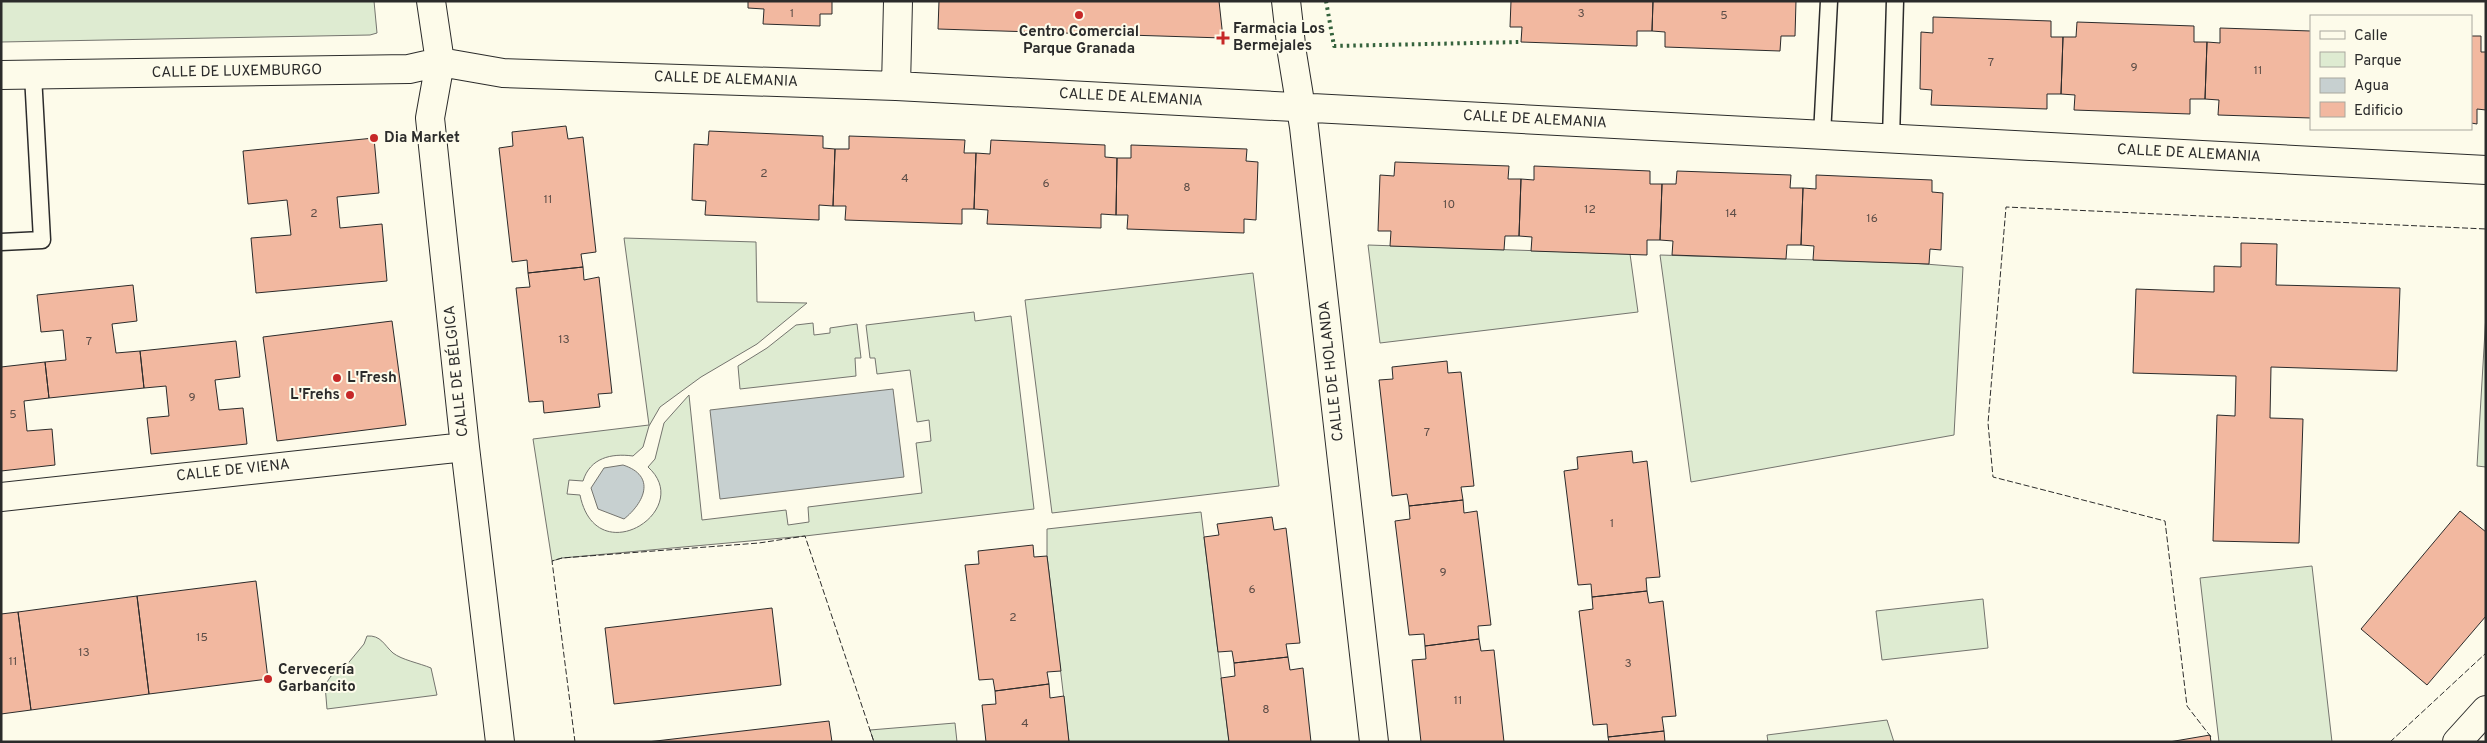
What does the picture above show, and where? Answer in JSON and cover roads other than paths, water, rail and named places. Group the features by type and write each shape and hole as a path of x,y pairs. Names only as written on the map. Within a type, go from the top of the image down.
{"street":[{"name":"CALLE DE BÉLGICA","path":"431,1 440,62 430,118 465,447 500,742"},
{"path":"896,86 898,1"},
{"name":"CALLE DE HOLANDA","path":"1286,1 1292,53 1302,108 1374,742"},
{"name":"CALLE DE LUXEMBURGO","path":"1,75 409,69 440,62"},
{"name":"CALLE DE ALEMANIA","path":"440,62 504,73 896,86 2486,170"},
{"name":"CALLE DE VIENA","path":"1,498 465,447"},
{"path":"2457,742 2486,710"}],"lane":[{"path":"1822,135 1828,1"},
{"path":"1891,138 1895,1"},
{"path":"1,242 42,240 33,75"}],"water":[{"path":"893,389 904,477 720,499 710,410"},
{"path":"623,465 634,470 644,483 641,498 631,513 624,519 598,509 591,488 604,468"}],"place":[{"name":"Centro Comercial Parque Granada","path":"1079,15"},
{"name":"Farmacia Los Bermejales","path":"1223,38"},
{"name":"Dia Market","path":"374,138"},
{"name":"L'Fresh","path":"337,378"},
{"name":"L'Frehs","path":"350,395"},
{"name":"Cervecería Garbancito","path":"268,679"}]}
